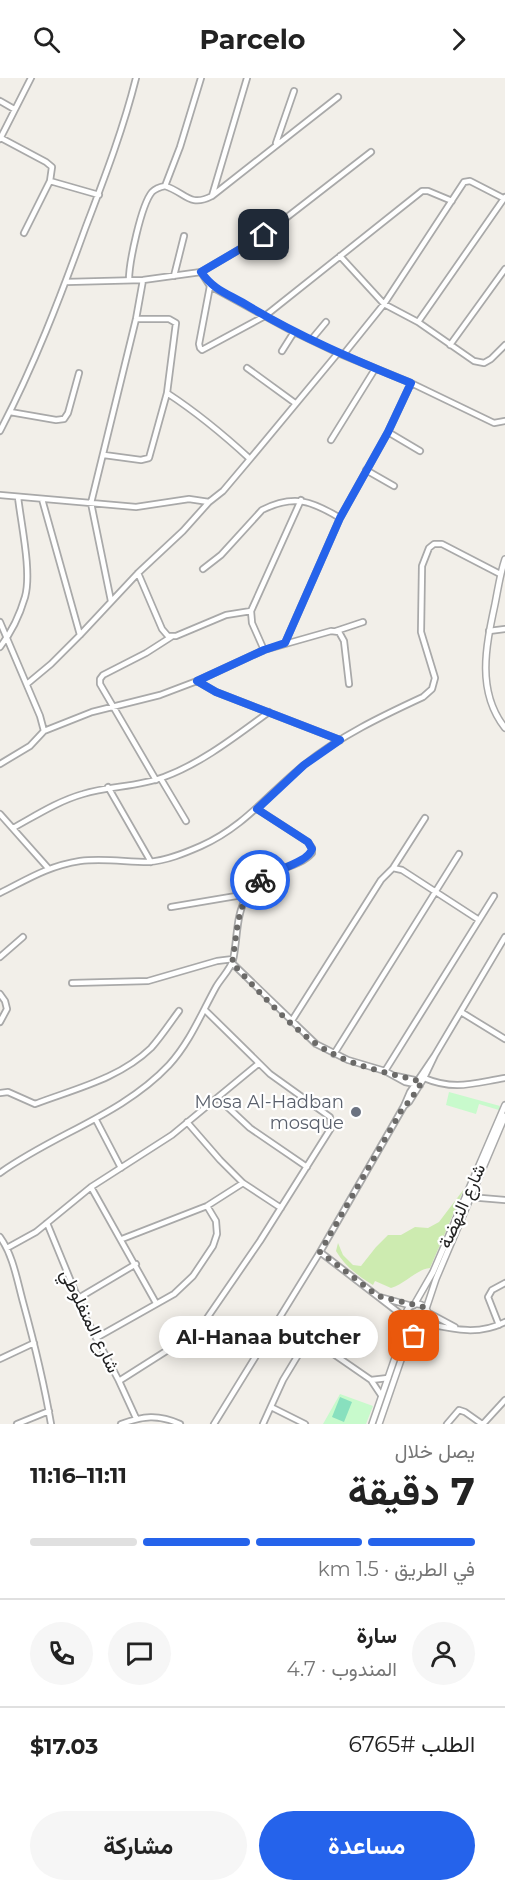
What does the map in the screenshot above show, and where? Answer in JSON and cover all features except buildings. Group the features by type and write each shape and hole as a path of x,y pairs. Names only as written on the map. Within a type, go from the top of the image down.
{"street":[{"path":"24,233 50,181 52,171 49,164 0,138 31,78"},
{"path":"129,280 131,261 145,205 153,192 165,186 180,147 201,78"},
{"path":"212,196 247,78"},
{"path":"0,431 36,356 66,282 120,136 134,79"},
{"path":"275,145 294,91"},
{"path":"165,186 193,200 203,200 212,196 338,97"},
{"path":"0,101 14,109"},
{"path":"66,282 143,280 201,272 264,235 371,152"},
{"path":"50,181 99,195"},
{"path":"27,684 51,664 138,573 183,531 209,502 223,491 295,403 384,304 464,182 470,181 505,198 418,322"},
{"path":"210,286 199,344 202,350 265,316 422,191 428,191 452,201"},
{"path":"174,276 184,236"},
{"path":"340,256 384,304 418,322 474,361 484,363 505,345"},
{"path":"450,345 505,269"},
{"path":"201,272 210,286 294,332 411,383 494,423 505,421"},
{"path":"111,601 91,503 136,319 143,280"},
{"path":"104,455 149,458 167,393 176,323 170,319 136,319"},
{"path":"311,340 326,322"},
{"path":"282,351 294,332"},
{"path":"247,368 295,403"},
{"path":"331,440 375,369"},
{"path":"10,412 56,420 64,419 68,413 79,373"},
{"path":"285,643 340,518 388,432 411,383"},
{"path":"167,393 249,459"},
{"path":"388,432 420,451"},
{"path":"366,470 394,486"},
{"path":"0,495 136,507 189,499 209,502"},
{"path":"0,647 7,638 26,595 18,497"},
{"path":"42,499 80,635"},
{"path":"203,569 220,555 262,510 270,506 301,500 311,502 340,518"},
{"path":"264,650 252,623 251,611 301,500"},
{"path":"0,893 48,868 81,861 151,862 173,857 203,845 238,825 304,765 340,740 423,697 432,689 435,678 421,632 420,612 422,566 429,548 434,544 442,544 500,574"},
{"path":"505,559 489,631 485,663 492,706 505,728"},
{"path":"138,573 162,629 171,637"},
{"path":"186,821 112,708 100,684 100,679 103,675 171,637 226,615 251,611"},
{"path":"0,622 40,716 44,731"},
{"path":"0,764 30,746 44,731 82,715 160,695 197,681 264,650 363,622"},
{"path":"489,631 505,629"},
{"path":"336,631 342,634 344,641 349,684"},
{"path":"197,681 216,692 340,740"},
{"path":"13,828 69,799 108,787 158,779 181,770 218,748 269,712"},
{"path":"108,787 151,862"},
{"path":"0,1173 22,1158 96,1120 139,1091 168,1066 186,1044 232,961 237,925 253,886 269,873 307,857 312,849 308,842 257,809"},
{"path":"0,814 48,868"},
{"path":"291,1022 381,880 393,868 425,818"},
{"path":"334,1054 459,854"},
{"path":"393,868 402,870 478,921"},
{"path":"171,907 248,894"},
{"path":"385,1071 494,896"},
{"path":"0,957 22,937"},
{"path":"404,1106 409,1102 505,937"},
{"path":"72,983 148,981 217,961 232,961 291,1022 316,1044 334,1054 396,1076 408,1084 410,1092"},
{"path":"0,994 7,1009 0,1022"},
{"path":"119,1381 182,1341 203,1324 281,1208 331,1128 331,1120 327,1114 258,1064 205,1010"},
{"path":"0,1094 8,1092 34,1104 94,1083 115,1073 145,1053 179,1011"},
{"path":"461,1012 505,1039"},
{"path":"7,1248 30,1237 91,1187 164,1140 258,1064"},
{"path":"396,1076 420,1082"},
{"path":"405,1082 461,1086 505,1078"},
{"path":"214,1424 320,1252 410,1092 420,1082"},
{"path":"218,1098 250,1128 307,1167"},
{"name":"شارع النهضة","path":"427,1311 436,1279 505,1105"},
{"name":"شارع النهضة","path":"413,1305 426,1285 469,1197 505,1116"},
{"path":"96,1120 121,1168"},
{"path":"187,1122 243,1183 281,1208"},
{"path":"122,1239 207,1206 243,1183"},
{"path":"91,1187 156,1302"},
{"path":"469,1197 505,1200"},
{"path":"96,1338 156,1302 174,1294 183,1286 213,1246 217,1229 216,1221 207,1206"},
{"name":"شارع المنفلوطي","path":"46,1223 77,1299 136,1418"},
{"path":"0,1236 7,1248 34,1343 51,1424"},
{"path":"320,1252 412,1324 476,1331 505,1322"},
{"path":"77,1299 136,1264"},
{"path":"499,1325 488,1297 492,1290 505,1283"},
{"path":"378,1296 421,1305 427,1311 460,1330"},
{"path":"372,1424 407,1319 407,1312 413,1305"},
{"path":"379,1424 401,1360 427,1318 427,1311"},
{"path":"280,1317 371,1380 381,1395"},
{"path":"264,1424 283,1380 309,1337"},
{"path":"0,1359 34,1343"},
{"path":"371,1380 388,1378"},
{"path":"447,1424 459,1410 482,1424 505,1400"},
{"path":"272,1407 305,1424"},
{"path":"17,1424 49,1411"},
{"path":"121,1424 136,1418 158,1416 180,1424"}],"green space":[{"path":"449,1092 500,1106 499,1110 479,1104 476,1114 446,1105"},
{"path":"464,1189 430,1268 420,1271 396,1286 391,1288 375,1281 373,1285 352,1270 336,1251 338,1243 343,1255 353,1265 361,1266 388,1235 401,1235 415,1227 428,1228 439,1222"},
{"path":"340,1394 373,1406 366,1424 323,1424"},
{"path":"340,1397 352,1402 344,1422 332,1417"}],"way so far":[{"path":"260,880 244,900 237,925 232,963 316,1044 348,1060 422,1082 404,1106 320,1252 378,1296 412,1306 424,1307 427,1318 414,1336"}],"place":[{"name":"Mosa Al-Hadban mosque","path":"356,1112"},
{"name":"Al-Hanaa butcher","path":"414,1336"}],"route":[{"path":"260,880 269,873 307,857 312,853 312,849 308,842 257,809 304,765 340,740 216,692 197,681 264,650 285,643 340,518 388,432 411,383 294,332 210,286 201,272 264,235"}]}
